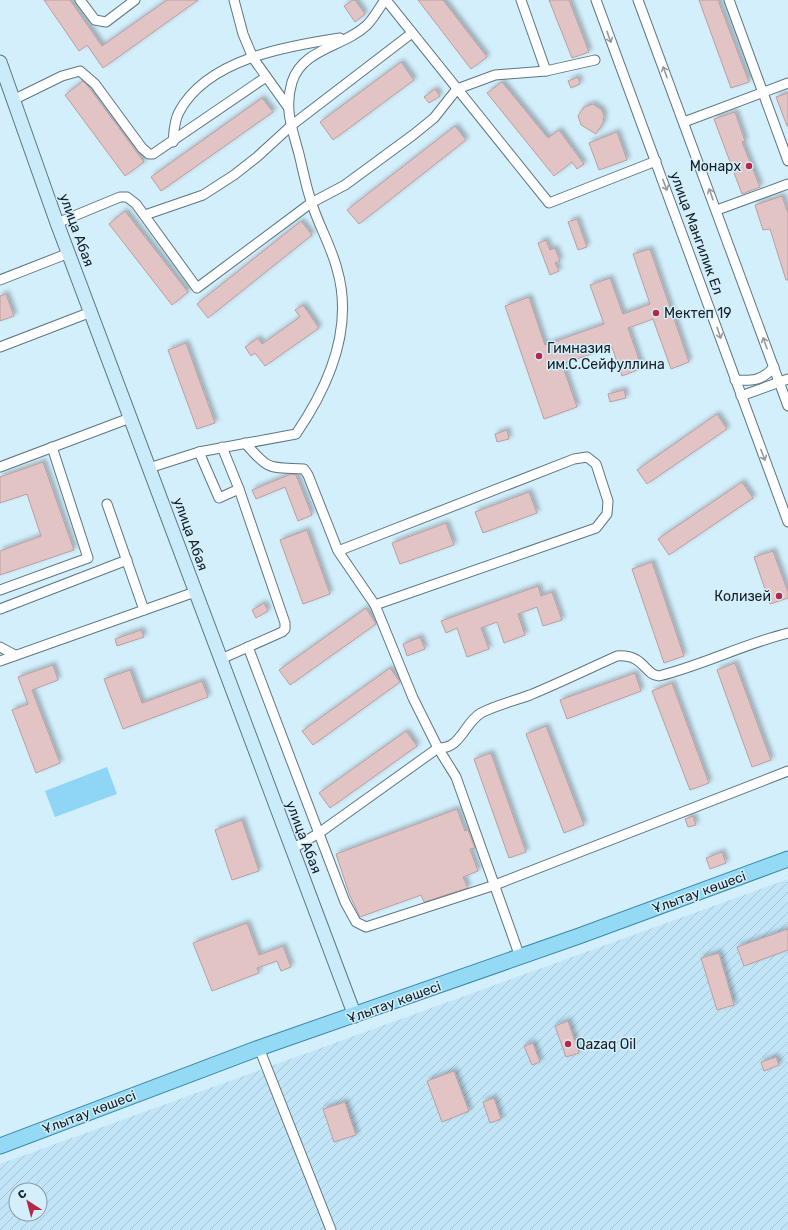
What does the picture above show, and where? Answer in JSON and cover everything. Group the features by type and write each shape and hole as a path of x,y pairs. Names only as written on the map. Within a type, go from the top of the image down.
{"main road":[{"name":"Ұлытау көшесі","path":"0,1146 259,1048 355,1016 788,859"}],"street":[{"path":"80,0 94,20 106,22 135,0"},
{"path":"234,0 243,34 253,58 288,107"},
{"path":"149,468 199,452 296,434 314,407 337,350 343,314 342,289 337,268 311,203 292,125 288,107 292,82 300,66 315,54 366,25 385,0 549,203 656,161"},
{"path":"521,0 546,71"},
{"name":"улица Мангилик Ел","path":"596,0 788,522"},
{"name":"улица Мангилик Ел","path":"638,0 774,367 784,381 788,406"},
{"path":"729,0 788,161"},
{"path":"145,215 203,195 257,157 292,125 412,33"},
{"path":"173,142 174,125 179,112 202,84 216,74 280,48 349,36"},
{"path":"57,223 120,197 126,197 136,204 145,215 197,288 311,203 345,185 413,135 434,118 457,89 495,76 546,71 595,60"},
{"name":"улица Абая","path":"0,62 57,223 355,1016"},
{"path":"13,100 62,76 80,71 95,84 145,151 148,154 154,154 266,77"},
{"path":"684,122 788,83"},
{"path":"717,210 788,184"},
{"path":"0,280 69,253"},
{"path":"0,347 91,312"},
{"path":"735,380 754,381 761,379 774,367"},
{"path":"741,396 784,381"},
{"path":"0,466 130,418"},
{"path":"245,443 263,463 270,467 304,469 308,475 338,551 375,605 413,698 438,748 456,777 520,957"},
{"path":"0,590 88,558 52,447"},
{"path":"220,659 282,632 285,629 239,489 222,447"},
{"path":"199,452 219,498 239,489"},
{"path":"338,551 574,459 587,457 596,464 608,501 607,514 596,528 375,605"},
{"path":"108,504 144,610"},
{"path":"0,609 127,560"},
{"path":"0,660 195,592"},
{"path":"292,849 318,833 438,748 449,747 457,741 480,713 530,695 617,656 636,658 655,676 659,676 688,669 764,639 788,633"},
{"path":"0,647 15,655"},
{"path":"248,647 345,902 356,922 360,926 366,927 495,885 788,771"},
{"path":"259,1048 331,1230"}],"shaded area":[{"path":"107,767 117,794 55,817 45,791"},
{"path":"788,879 788,1230 0,1230 0,1164"}],"building":[{"path":"44,0 70,0 102,46 167,0 198,0 103,68 87,45 79,51"},
{"path":"355,0 365,14 355,22 344,6"},
{"path":"418,0 443,0 487,57 471,69"},
{"path":"549,0 569,0 589,52 572,58"},
{"path":"699,0 718,0 749,82 731,88"},
{"path":"401,62 414,80 333,140 320,122"},
{"path":"578,77 580,84 571,88 568,81"},
{"path":"83,81 144,162 125,176 65,95"},
{"path":"502,82 548,138 559,130 584,164 577,169 572,162 554,176 487,93"},
{"path":"435,89 440,96 429,103 424,97"},
{"path":"788,93 788,126 787,126 776,97"},
{"path":"262,98 273,112 161,191 151,177"},
{"path":"593,104 602,110 604,116 603,123 596,134 581,125 578,116 584,107"},
{"path":"735,112 745,141 742,142 760,187 742,194 714,119"},
{"path":"455,126 466,140 359,224 347,210"},
{"path":"617,132 627,160 599,170 589,143"},
{"path":"782,196 788,213 788,280 786,280 770,229 763,230 755,205"},
{"path":"125,211 188,292 172,305 109,224"},
{"path":"577,219 587,247 578,250 568,222"},
{"path":"301,221 312,235 208,318 197,304"},
{"path":"546,240 550,250 555,248 560,261 555,263 559,271 550,275 538,243"},
{"path":"650,249 689,362 671,369 653,319 628,328 642,368 622,376 612,347 562,364 577,407 544,419 505,306 529,297 545,345 604,324 590,285 610,278 623,314 650,304 633,254"},
{"path":"6,294 14,316 0,321 0,296"},
{"path":"303,305 319,328 265,366 255,353 251,356 245,347 258,338 262,344 300,317 295,310"},
{"path":"186,343 215,423 197,429 168,350"},
{"path":"624,390 626,398 610,402 608,394"},
{"path":"717,414 727,429 647,484 637,470"},
{"path":"507,430 509,439 497,442 495,434"},
{"path":"43,462 74,550 0,575 0,551 41,536 27,494 0,503 0,477"},
{"path":"291,474 296,475 312,515 298,521 285,487 256,499 252,490"},
{"path":"742,482 753,498 669,555 658,539"},
{"path":"529,492 537,513 483,533 475,512"},
{"path":"446,523 454,545 400,564 392,543"},
{"path":"307,530 330,594 303,604 280,540"},
{"path":"773,551 788,592 788,598 770,604 754,557"},
{"path":"652,562 684,656 664,663 632,569"},
{"path":"538,586 541,596 552,592 562,620 543,626 537,607 518,614 525,635 504,643 497,622 481,628 489,649 467,657 457,628 446,633 441,621"},
{"path":"264,603 268,611 256,618 252,610"},
{"path":"366,608 376,624 290,685 279,670"},
{"path":"141,630 144,637 117,646 115,639"},
{"path":"420,637 425,649 407,656 403,644"},
{"path":"735,663 771,760 752,767 717,670"},
{"path":"53,665 58,680 32,690 60,763 36,773 12,710 28,704 18,677"},
{"path":"390,668 400,682 313,745 302,731"},
{"path":"130,670 142,703 202,681 208,697 123,729 104,679"},
{"path":"635,673 641,691 567,719 560,700"},
{"path":"672,683 709,783 690,790 652,691"},
{"path":"546,726 584,825 564,833 526,734"},
{"path":"406,731 417,746 330,808 319,793"},
{"path":"491,753 526,852 509,858 474,759"},
{"path":"457,809 465,831 468,830 475,848 470,849 478,871 463,877 468,888 424,902 421,895 360,917 350,896 336,854"},
{"path":"693,816 696,825 688,827 685,819"},
{"path":"242,820 259,871 232,880 215,830"},
{"path":"722,852 726,863 710,869 706,858"},
{"path":"247,923 259,955 283,946 291,967 281,971 277,961 257,968 259,973 212,991 193,943"},
{"path":"788,929 788,950 744,966 737,947"},
{"path":"719,953 734,1005 717,1010 701,958"},
{"path":"568,1021 579,1053 566,1057 555,1026"},
{"path":"533,1043 540,1062 532,1065 524,1046"},
{"path":"776,1057 779,1065 764,1071 761,1062"},
{"path":"454,1071 469,1111 442,1122 427,1081"},
{"path":"494,1098 501,1119 490,1123 483,1102"},
{"path":"345,1102 356,1135 334,1142 323,1109"}],"place":[{"name":"Монарх","path":"749,166"},
{"name":"Мектеп 19","path":"656,313"},
{"name":"Гимназия им.С.Сейфуллина","path":"539,356"},
{"name":"Колизей","path":"779,596"},
{"name":"Qazaq Oil","path":"568,1044"}]}
